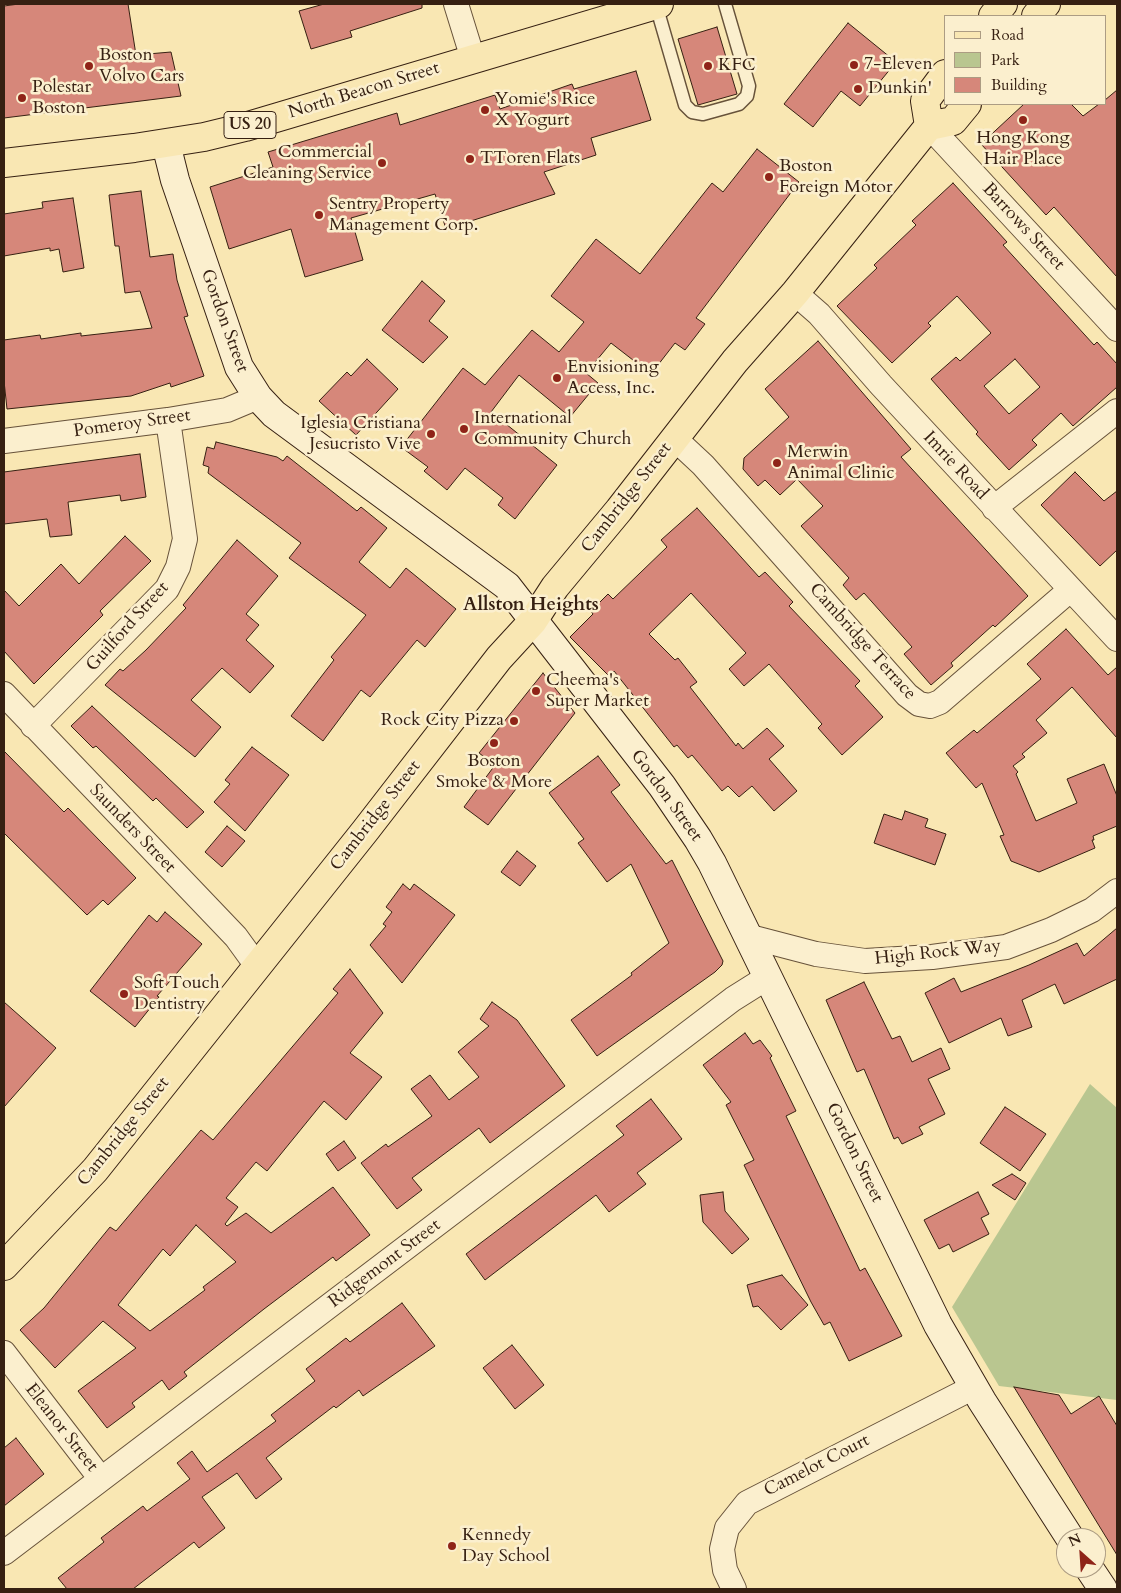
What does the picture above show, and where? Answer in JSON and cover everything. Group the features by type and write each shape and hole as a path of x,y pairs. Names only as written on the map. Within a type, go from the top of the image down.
{"main road":[{"path":"994,15 1003,4"},
{"path":"1037,15 1046,4"},
{"name":"North Beacon Street","path":"4,163 166,144 245,126 646,6"},
{"path":"944,75 925,101 929,126 953,121 966,105"},
{"name":"Cambridge Street","path":"4,1266 95,1170 499,658 533,621 555,588 619,510 735,361 794,293 929,126"}],"street":[{"path":"456,4 474,59"},
{"name":"Barrows Street","path":"929,126 1117,329"},
{"name":"Gordon Street","path":"166,144 175,180 239,367 258,397 274,414 507,586 662,786 693,832 712,863 938,1325 974,1387 1064,1528"},
{"name":"Imrie Road","path":"794,293 819,314 994,508 1117,639"},
{"name":"Pomeroy Street","path":"4,440 168,420 228,410 258,397"},
{"path":"994,508 1117,411"},
{"name":"Guilford Street","path":"34,726 167,588 178,567 185,539 168,420"},
{"name":"Cambridge Terrace","path":"674,438 703,465 907,695 918,704 930,706 940,702 1070,590"},
{"name":"Saunders Street","path":"4,694 236,937 257,966"},
{"name":"High Rock Way","path":"747,936 816,954 865,961 932,957 1006,947 1059,926 1092,910 1117,891"},
{"name":"Ridgemont Street","path":"4,1553 733,999 768,977"},
{"name":"Eleanor Street","path":"4,1353 101,1479"},
{"name":"Camelot Court","path":"734,1589 725,1570 722,1549 727,1528 747,1503 974,1387"},
{"path":"1095,1578 1102,1589"}],"lane":[{"path":"646,6 685,105 692,112 703,114 739,104 747,96 749,86 725,4"}],"green space":[{"path":"1090,1084 1117,1108 1117,1400 999,1386 952,1307"}],"building":[{"name":"Boston Volvo Cars","path":"19,4 128,4 136,55 171,52 181,96 4,118 4,6"},
{"path":"324,4 422,4 422,8 350,31 352,37 311,49 299,11"},
{"name":"7-Eleven","path":"848,23 896,62 860,106 841,91 813,127 784,104"},
{"name":"KFC","path":"717,27 737,94 698,105 678,39"},
{"path":"636,71 651,120 591,138 596,155 544,172 555,194 446,229 435,194 351,218 363,260 305,277 291,229 229,249 210,187 273,167 268,152 397,113 400,125 495,95 500,109 572,84 574,89"},
{"path":"1117,90 1117,277 1054,207 1046,215 981,144 1023,105 1072,105 1083,116 1098,105 1106,105 1106,99"},
{"path":"757,149 799,182 696,318 705,324 685,350 675,343 651,374 611,343 586,373 598,383 570,417 519,375 491,412 557,465 515,519 498,505 503,498 465,468 447,490 424,471 428,467 401,447 463,368 485,385 532,330 559,352 584,322 551,296 596,239 640,274 712,183 723,192"},
{"path":"953,183 1007,242 1003,245 1094,345 1097,342 1117,364 1117,387 1073,426 1061,413 1032,440 1037,445 1009,470 976,434 978,432 931,379 956,357 960,361 991,333 957,296 928,323 931,326 892,363 837,306 877,268 874,265 916,225 912,221","holes":["1015,359 1040,387 1009,414 984,386"]},
{"path":"141,191 150,257 173,254 177,280 188,316 184,317 204,376 171,387 170,383 131,396 7,409 4,381 4,340 40,335 41,339 81,333 81,336 152,328 140,291 125,293 119,246 115,246 109,195"},
{"path":"73,198 84,268 63,272 59,249 50,251 50,248 4,256 4,214 43,208 42,202"},
{"path":"422,281 445,301 429,321 448,337 423,363 382,330"},
{"path":"818,341 911,449 901,457 1028,596 995,627 993,625 951,663 953,666 931,685 904,654 912,647 864,593 856,600 843,585 849,578 801,526 823,506 797,479 780,495 765,480 758,486 743,469 744,458 789,417 765,389"},
{"path":"367,359 398,389 356,435 319,401 347,372 351,376"},
{"path":"216,442 277,457 283,461 287,456 357,511 361,507 387,528 359,562 390,588 406,568 456,609 425,647 417,640 370,697 361,690 323,741 291,716 334,660 331,657 366,615 289,558 301,543 208,473 209,467 203,465 207,447 214,449"},
{"path":"140,454 146,497 121,501 120,495 68,502 72,535 50,537 47,519 4,524 4,472"},
{"path":"1075,472 1104,501 1117,491 1117,550 1100,566 1041,505"},
{"path":"697,508 759,577 765,572 793,602 789,606 860,681 855,686 883,717 842,755 818,728 822,724 769,664 744,686 729,669 746,653 691,593 649,634 675,660 678,658 697,682 690,687 736,746 738,743 743,749 767,728 784,746 769,759 797,791 774,811 752,786 739,797 728,786 722,791 692,755 688,758 677,745 674,747 614,671 609,676 570,637 593,614 591,611 608,594 613,599 667,547 661,540"},
{"path":"125,536 151,561 100,611 103,615 34,684 4,651 4,590 19,606 61,564 79,584"},
{"path":"237,540 278,576 246,614 259,625 246,640 274,666 250,693 222,668 191,700 221,727 195,757 105,685 120,669 123,671 146,650 186,608 183,605"},
{"path":"1066,629 1108,675 1117,667 1117,738 1072,687 1036,720 1047,733 1022,754 1025,757 1013,766 1018,772 1016,774 1036,821 1077,803 1067,779 1104,764 1117,796 1117,826 1093,836 1094,840 1092,840 1095,848 1039,872 1011,861 1000,836 1004,835 982,783 976,788 946,753 974,730 977,733 1041,679 1027,664"},
{"path":"543,673 575,713 488,825 464,807 495,765 479,753"},
{"path":"92,706 204,812 187,828 156,798 153,801 96,746 93,748 71,726"},
{"path":"252,747 289,775 245,831 214,802 230,784 225,780"},
{"path":"4,751 64,812 68,808 136,878 108,905 103,900 87,915 4,833"},
{"path":"598,756 620,785 611,792 666,864 672,860 723,961 722,965 715,972 597,1056 571,1020 632,975 631,973 669,943 631,864 607,882 578,843 584,839 549,793"},
{"path":"905,811 928,819 925,827 946,834 935,865 874,843 884,814 902,820"},
{"path":"227,826 245,841 222,867 205,852"},
{"path":"517,851 536,866 520,886 501,872"},
{"path":"403,884 410,890 414,884 455,915 402,983 370,945 386,926 383,924 392,912 386,907"},
{"path":"165,912 202,944 157,996 159,997 135,1027 90,991 149,915 157,922"},
{"path":"1117,928 1117,979 1064,1004 1055,984 1022,1000 1032,1027 1008,1036 1001,1018 949,1043 925,993 954,978 961,992 1029,965 1077,943 1084,956"},
{"path":"350,969 383,1013 350,1053 382,1077 346,1120 324,1101 267,1171 256,1162 226,1198 238,1207 225,1224 227,1226 246,1213 271,1233 333,1187 370,1235 336,1261 333,1257 264,1309 184,1372 187,1376 169,1390 162,1380 132,1403 135,1407 107,1428 78,1391 136,1348 103,1321 55,1368 20,1330 44,1308 110,1227 116,1231 201,1130 213,1140 338,993 333,989","holes":["196,1225 236,1262 203,1287 205,1290 150,1331 118,1305 163,1249 170,1256"]},
{"path":"864,982 892,1039 900,1036 912,1062 941,1048 950,1069 928,1079 945,1114 919,1127 923,1134 902,1144 898,1137 894,1139 864,1069 857,1072 826,1000"},
{"path":"4,1002 56,1048 4,1107"},
{"path":"492,1002 517,1020 565,1086 490,1143 479,1128 412,1178 422,1190 397,1209 361,1163 386,1144 388,1147 432,1116 411,1089 430,1075 449,1100 479,1077 458,1052 489,1026 480,1019"},
{"path":"745,1033 753,1044 760,1040 772,1056 770,1058 796,1111 786,1116 860,1271 865,1268 902,1336 849,1361 830,1322 824,1325 811,1302 744,1165 754,1160 726,1105 731,1102 703,1065"},
{"path":"651,1099 682,1139 637,1173 646,1184 609,1212 596,1195 485,1280 466,1254 624,1135 616,1126"},
{"path":"1005,1107 1046,1134 1020,1171 980,1143"},
{"path":"344,1141 356,1158 338,1171 326,1154"},
{"path":"1012,1174 1026,1183 1015,1200 992,1185"},
{"path":"723,1192 725,1211 749,1239 732,1254 703,1222 700,1195"},
{"path":"978,1192 989,1214 981,1218 989,1234 953,1252 949,1244 939,1249 924,1220"},
{"path":"782,1275 808,1305 781,1330 758,1306 753,1307 747,1285"},
{"path":"402,1303 435,1346 363,1396 359,1390 336,1408 334,1406 266,1458 282,1479 256,1499 237,1473 202,1497 225,1528 199,1548 194,1542 133,1589 67,1589 58,1578 104,1542 101,1538 143,1506 147,1511 190,1479 177,1463 192,1451 207,1472 276,1421 271,1415 315,1381 306,1369 346,1338 350,1342"},
{"path":"512,1345 544,1385 515,1409 483,1368"},
{"path":"1014,1387 1059,1395 1071,1414 1099,1396 1117,1426 1117,1555 1106,1537 1106,1528 1100,1528"},
{"path":"16,1438 44,1474 4,1506 4,1448"}],"place":[{"name":"7-Eleven","path":"854,65"},
{"name":"Boston Volvo Cars","path":"89,66"},
{"name":"KFC","path":"708,66"},
{"name":"Dunkin'","path":"858,89"},
{"name":"Polestar Boston","path":"22,98"},
{"name":"Yomie's Rice X Yogurt","path":"485,110"},
{"name":"Hong Kong Hair Place","path":"1023,120"},
{"name":"TToren Flats","path":"470,159"},
{"name":"Commercial Cleaning Service","path":"382,163"},
{"name":"Boston Foreign Motor","path":"769,177"},
{"name":"Sentry Property Management Corp.","path":"319,215"},
{"name":"Envisioning Access, Inc.","path":"557,378"},
{"name":"International Community Church","path":"464,429"},
{"name":"Iglesia Cristiana Jesucristo Vive","path":"431,434"},
{"name":"Merwin Animal Clinic","path":"777,463"},
{"name":"Cheema's Super Market","path":"536,691"},
{"name":"Rock City Pizza","path":"514,721"},
{"name":"Boston Smoke & More","path":"494,743"},
{"name":"Soft Touch Dentistry","path":"124,994"},
{"name":"Kennedy Day School","path":"452,1546"}],"district":[{"name":"Allston Heights","path":"531,606"}]}
